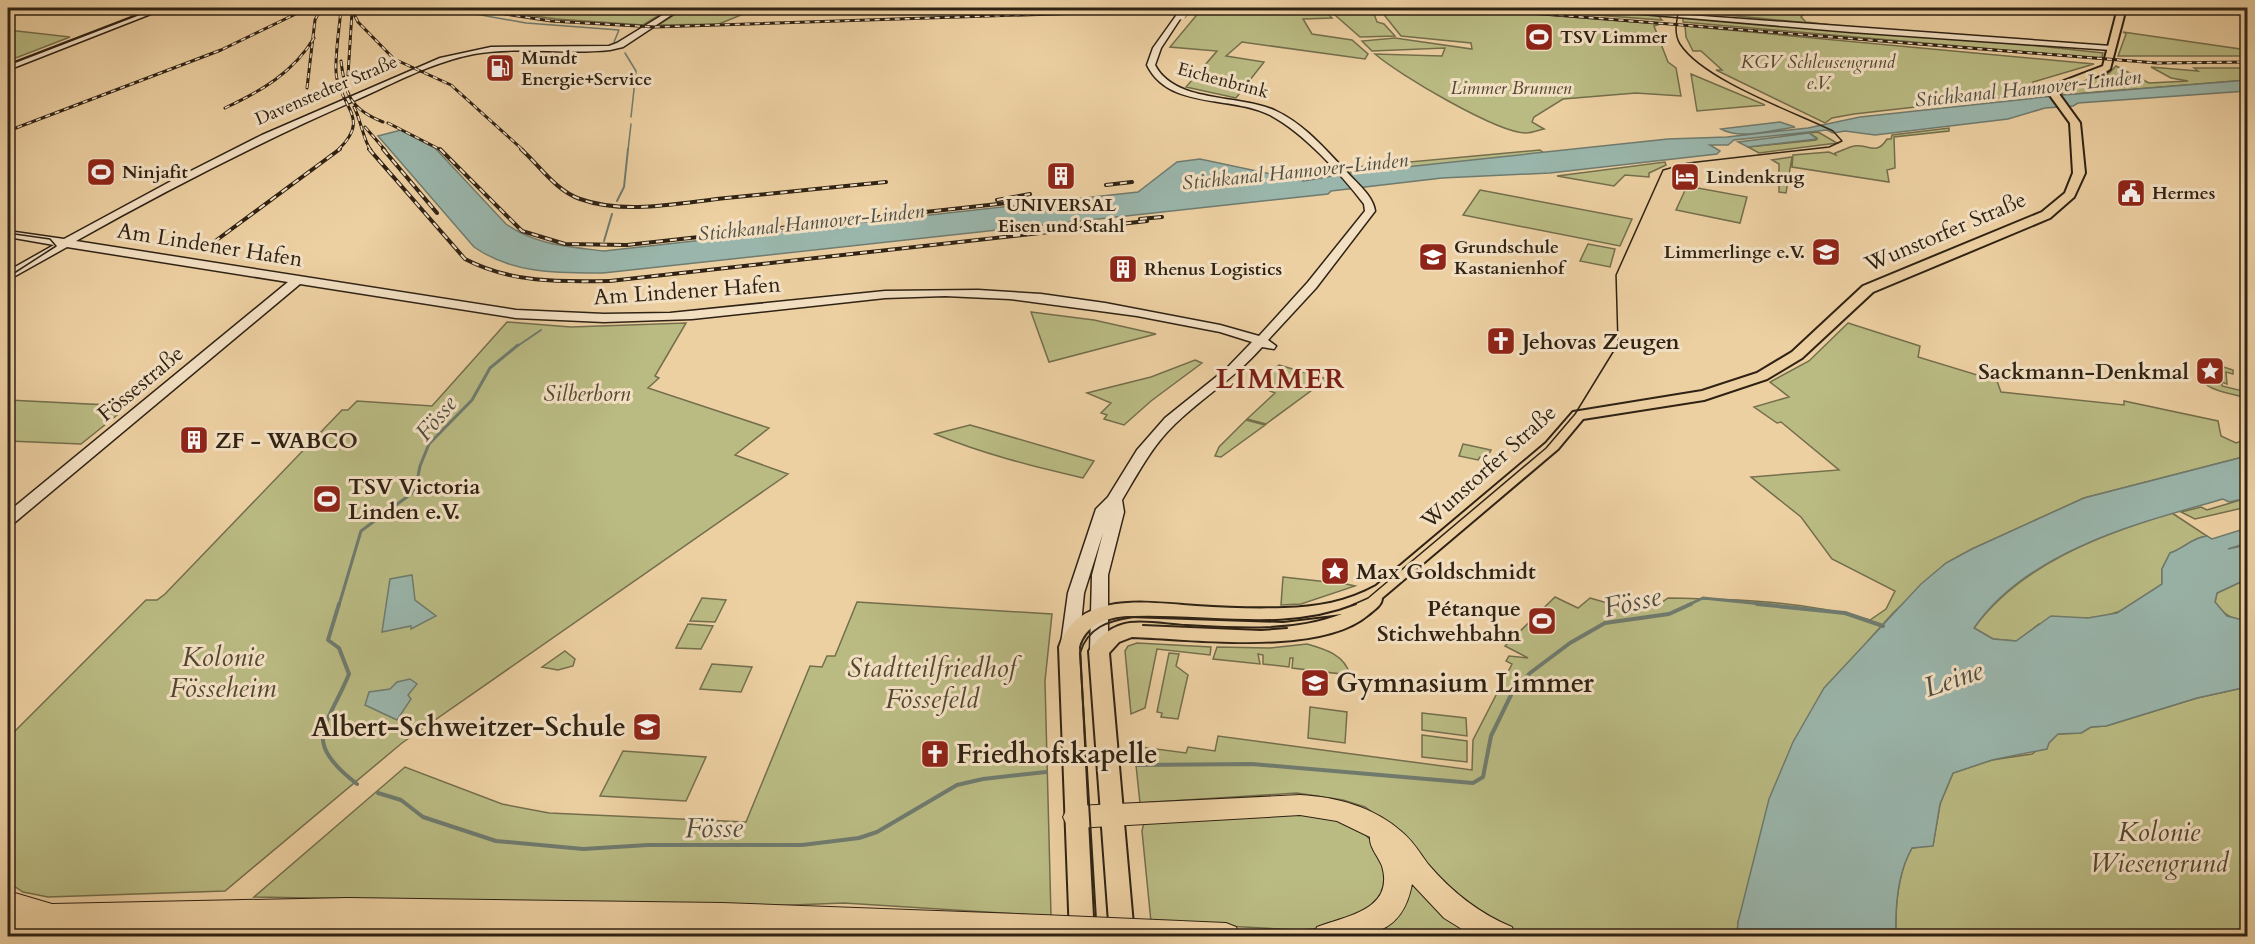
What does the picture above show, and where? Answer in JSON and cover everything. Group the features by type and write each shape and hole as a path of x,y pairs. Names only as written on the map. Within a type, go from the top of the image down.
{"highway":[{"path":"1076,817 1322,806 1354,816 1392,839 1447,904 1465,918 1502,936"},
{"path":"1327,936 1354,930 1375,921 1390,905 1398,882 1396,868 1379,831"},
{"path":"8,903 58,931 185,912 264,921 1042,928 1226,936"},
{"path":"8,920 58,931 166,934 264,921"},
{"path":"718,925 788,936"}],"main road":[{"path":"2111,49 2122,8"},
{"name":"Wunstorfer Straße","path":"1099,651 1112,637 1130,630 1252,635 1310,630 1347,619 1371,604 1380,592 1552,446 1578,415 1704,395 1762,376 1797,355 1868,289 1890,278 2020,228 2046,215 2065,201 2078,177 2076,130 2066,109 2052,89 2055,85 2104,70 2109,64 2111,49"},
{"name":"Wunstorfer Straße","path":"1097,616 1128,609 1235,614 1300,614 1339,607 1380,592"},
{"path":"1082,936 1069,647 1074,633 1097,616"},
{"path":"1099,651 1122,936"}],"street":[{"path":"8,68 160,8"},
{"name":"Davenstedter Straße","path":"8,276 149,194 254,141 438,62 460,55 502,48 610,48 620,45 678,8"},
{"path":"1596,8 1668,11 1718,18 2111,49"},
{"name":"Eichenbrink","path":"1069,647 1082,569 1104,510 1114,500 1142,453 1170,421 1231,372 1261,344 1312,285 1370,211 1370,204 1359,191 1296,128 1277,114 1250,105 1183,91 1156,77 1151,65 1153,58 1184,11"},
{"name":"Am Lindener Hafen","path":"8,234 496,311 585,318 682,316 861,296 956,292 1047,297 1170,319 1261,344"},
{"name":"Fössestraße","path":"8,520 298,279"},
{"path":"276,298 300,288 324,284"},
{"path":"1099,651 1097,616 1100,575 1116,512 1114,500"}],"green space":[{"path":"479,8 671,8 643,25 556,19"},
{"path":"685,8 758,8 719,24 658,25"},
{"path":"1008,8 1159,8 1002,13"},
{"path":"1322,8 1332,18 1303,19 1312,34 1352,40 1368,54 1365,59 1242,42 1226,56 1264,62 1236,98 1186,87 1217,51 1170,47 1200,11"},
{"name":"Limmer Brunnen","path":"1327,8 1482,10 1660,24 1654,26 1668,62 1676,68 1681,96 1636,93 1563,99 1534,117 1532,122 1544,129 1526,133 1512,130 1448,101 1404,75 1375,54 1442,56 1445,48 1372,51 1362,41 1395,38 1472,49 1471,43 1401,36 1381,11 1373,11 1377,22 1384,24 1395,36 1360,37"},
{"path":"1500,8 1574,8 1657,14 1662,20"},
{"path":"1740,8 1798,10 1806,12 1801,17 1806,22 1841,26 1685,11 1723,11"},
{"path":"1683,17 1975,39 2103,53 2102,57 2097,58 1683,22"},
{"name":"KGV Schleusengrund e.V.","path":"1685,26 2094,64 2033,82 2033,92 2030,94 1854,114 1832,118 1825,123 1716,70 1722,70 1701,51 1693,51 1686,37"},
{"path":"8,30 70,37 8,61"},
{"path":"2123,32 2247,50 2247,56 2118,56 2126,34"},
{"path":"2116,66 2149,83 2188,81 2171,78 2151,67 2198,71 2194,68 2246,68 2247,80 2063,95 2059,89 2065,85 2108,74"},
{"path":"1691,74 1765,105 1697,111"},
{"path":"1949,128 1949,131 1894,137 1895,168 1887,170 1889,182 1792,167 1793,155 1829,152 1836,155 1835,153 1852,147 1879,147 1887,139 1891,139 1892,135"},
{"path":"1818,132 1837,143 1759,153 1748,147 1816,140 1817,138 1809,133"},
{"path":"1540,150 1544,153 1358,174 1349,173 1344,168"},
{"path":"1792,157 1786,193 1779,192 1779,164 1772,160"},
{"path":"1665,162 1666,165 1649,173 1649,177 1625,175 1614,186 1557,176"},
{"path":"1687,186 1747,197 1740,223 1676,210"},
{"path":"1480,190 1632,219 1620,246 1463,215"},
{"path":"1588,244 1615,249 1610,267 1580,261"},
{"path":"1031,312 1094,320 1156,334 1049,362"},
{"path":"507,322 571,327 686,323 655,376 659,378 648,388 769,428 735,455 788,474 402,743 225,891 48,897 23,892 8,882 8,738 146,600 157,600 165,594 342,410 348,410 357,401 432,406"},
{"path":"1848,323 1920,346 1918,357 1997,381 2001,392 2124,405 2124,401 2218,421 2221,436 2236,443 2247,439 2247,456 2084,498 1946,563 1893,613 1868,641 1738,922 1737,936 1518,936 1474,917 1386,823 1365,807 1343,800 1297,793 1140,803 1134,746 1186,753 1188,747 1215,751 1218,736 1472,770 1473,740 1512,664 1506,661 1509,656 1528,658 1505,646 1555,597 1578,608 1590,598 1619,606 1640,608 1650,607 1668,598 1770,602 1821,609 1870,620 1886,609 1895,591 1832,559 1801,517 1751,477 1839,470 1781,422 1777,423 1754,407 1789,397 1770,382 1809,361"},
{"path":"1195,360 1202,363 1151,401 1124,425 1104,419 1107,415 1101,413 1111,403 1087,393 1151,377"},
{"path":"2205,361 2233,370 2233,374 2226,372 2227,384 2222,382 2222,386 2247,392 2247,398 2220,391 2206,384 2201,371"},
{"path":"1279,365 1327,379 1266,424 1247,419 1275,393 1255,385"},
{"path":"8,400 108,405 102,411 121,412 81,444 8,441"},
{"path":"1246,420 1265,425 1221,457 1215,456 1219,447"},
{"path":"970,425 1094,461 1083,478 989,454 935,434"},
{"path":"1463,444 1491,450 1487,458 1480,457 1478,460 1459,456"},
{"path":"2247,498 2247,507 2195,519 2181,512 2201,507 2207,510"},
{"path":"2172,513 2207,536 2170,553 2162,569 2162,584 2127,609 2105,616 2039,624 2017,641 1993,639 1974,628 2014,587 2063,555 2117,531"},
{"path":"1283,577 1355,586 1301,604 1281,605"},
{"path":"2247,579 2247,621 2229,616 2215,602 2217,593"},
{"path":"702,598 726,600 715,622 690,621"},
{"name":"Stadtteilfriedhof Fössefeld","path":"857,602 1052,614 1045,681 1051,916 844,903 767,906 254,897 405,767 502,804 549,813 746,822 810,666 822,667 827,656 835,656"},
{"path":"688,624 713,626 701,649 676,648"},
{"path":"1137,643 1211,647 1210,655 1157,649 1145,708 1131,714 1125,651 1128,646"},
{"path":"1307,644 1339,658 1344,662 1350,675 1292,668 1293,658 1290,658 1289,667 1263,664 1263,655 1258,654 1260,664 1213,659 1217,647 1269,648"},
{"path":"565,651 575,659 573,666 558,670 542,667"},
{"path":"1169,653 1179,654 1176,666 1188,675 1178,719 1161,717 1162,713 1157,712"},
{"path":"712,664 752,667 741,692 700,689"},
{"name":"Kolonie Wiesengrund","path":"2247,687 2247,936 1896,936 1897,902 1903,868 1912,848 1933,845 1940,804 1953,773 1992,760 2032,754 2058,734 2081,733 2091,727 2106,726 2197,698"},
{"path":"1310,707 1347,712 1345,743 1308,738"},
{"path":"1422,713 1466,718 1467,736 1422,730"},
{"path":"1422,735 1467,741 1467,762 1422,757"},
{"path":"623,751 706,757 686,801 600,796"},
{"path":"1302,814 1327,817 1351,825 1370,839 1377,850 1386,876 1376,907 1323,928 1299,930 1151,922 1142,831 1144,822"},
{"path":"1402,865 1459,927 1476,936 1362,936"}],"water":[{"path":"2248,80 2247,91 2078,103 2073,106 2045,108 2008,119 1875,135 1845,131 1833,133 1827,130 1734,140 1728,145 1710,145 1720,151 1717,154 1550,173 1442,178 1331,191 1328,194 603,273 552,272 520,267 489,256 474,247 378,136 401,130 435,148 506,224 517,231 553,244 604,251 1138,192 1177,162 1200,159 1304,181 1349,173 1668,139 1727,137 1808,128 1860,117 2063,95"},
{"path":"1780,122 1795,127 1747,134 1737,134 1721,129"},
{"path":"1809,133 1817,139 1748,147 1738,142"},
{"name":"Leine","path":"2247,456 2247,498 2229,502 2223,499 2190,508 2087,543 2054,559 2024,578 1997,601 1974,628 1993,639 2016,641 2051,616 2088,618 2117,613 2162,584 2162,569 2170,553 2201,537 2207,536 2212,539 2247,528 2247,543 2228,549 2247,545 2245,560 2247,561 2247,579 2217,593 2215,602 2227,616 2247,621 2247,687 2197,698 2106,726 2091,727 2081,733 2058,734 2049,743 2047,749 1992,760 1953,773 1940,804 1933,846 1912,848 1903,869 1897,902 1896,936 1737,936 1738,922 1769,799 1793,742 1824,688 1921,584 1946,563 1972,549 2084,498"},
{"path":"412,575 415,600 436,616 411,629 411,626 382,632 390,579"},
{"path":"410,679 417,684 408,695 411,699 397,720 365,705 369,692 390,689 397,682"}],"waterway":[{"name":"Fösse","path":"442,8 526,23 619,30 614,42"},
{"name":"Fösse","path":"625,53 636,71 631,117"},
{"name":"Fösse","path":"628,150 631,124"},
{"name":"Fösse","path":"617,201 624,187 628,149"},
{"name":"Fösse","path":"604,241 612,214"},
{"name":"Fösse","path":"516,347 541,330"},
{"name":"Fösse","path":"339,605 361,531 415,491 420,466 429,444 472,400 490,368 518,345"},
{"name":"Fösse","path":"1688,605 1703,598 1771,605"},
{"name":"Fösse","path":"339,604 328,640 339,648 349,674 327,721 323,733 324,744 329,756 339,769 357,784"},
{"name":"Fösse","path":"1137,765 1252,764 1473,783 1483,777 1491,736 1512,693 1530,673 1570,643 1605,623 1669,614 1691,604"},
{"name":"Fösse","path":"1757,604 1845,613 1883,626"},
{"name":"Fösse","path":"378,793 401,800 423,817 496,841 583,849 648,845 802,845 859,838 877,832 957,785 983,779 1046,772"}],"tram line":[{"path":"8,65 156,8"},
{"path":"1352,605 1368,598 1546,448 1575,414 1618,344 1616,275 1663,170 1688,163 1829,147 1842,141 1833,131 1750,94 1708,70 1692,57 1680,44 1677,35 1679,8"},
{"path":"8,233 50,239 56,246 8,277"},
{"path":"1097,936 1080,653 1088,637 1107,623 1133,617 1274,620 1329,613 1356,604"},
{"path":"1143,625 1261,630 1287,628"}],"railway":[{"path":"8,131 221,50 308,8"},
{"path":"313,40 315,20 321,8"},
{"path":"338,150 347,140 353,123 336,73 341,8"},
{"path":"351,8 358,22 394,59 451,85 523,150"},
{"path":"466,8 551,21 655,27 1233,8"},
{"path":"1469,8 2157,63 2248,62"},
{"path":"348,75 352,12"},
{"path":"225,108 275,80 296,61 313,40"},
{"path":"307,88 313,40"},
{"path":"341,61 347,91 351,99 363,112 383,122"},
{"path":"354,107 371,150"},
{"path":"388,123 441,150"},
{"path":"365,127 385,150"},
{"path":"214,242 340,149"},
{"path":"369,149 465,259 500,273 536,279 610,281 1147,221"},
{"path":"383,149 437,213"},
{"path":"521,149 555,184 571,195 597,204 615,206 671,205 886,182"},
{"path":"441,150 522,231 565,244 627,245 1007,203"},
{"path":"1106,185 1132,182"},
{"path":"997,200 1030,194"},
{"path":"1140,219 1162,217"}],"place":[{"name":"TSV Limmer","path":"1539,37"},
{"name":"Mundt Energie+Service","path":"500,68"},
{"name":"Ninjafit","path":"101,172"},
{"name":"UNIVERSAL Eisen und Stahl","path":"1061,176"},
{"name":"Lindenkrug","path":"1685,177"},
{"name":"Hermes","path":"2131,193"},
{"name":"Limmerlinge e.V.","path":"1826,252"},
{"name":"Grundschule Kastanienhof","path":"1433,257"},
{"name":"Rhenus Logistics","path":"1123,269"},
{"name":"Jehovas Zeugen","path":"1501,341"},
{"name":"Sackmann-Denkmal","path":"2210,371"},
{"name":"ZF - WABCO","path":"194,440"},
{"name":"TSV Victoria Linden e.V.","path":"327,499"},
{"name":"Max Goldschmidt","path":"1335,571"},
{"name":"Pétanque Stichwehbahn","path":"1542,621"},
{"name":"Gymnasium Limmer","path":"1315,683"},
{"name":"Albert-Schweitzer-Schule","path":"647,727"},
{"name":"Friedhofskapelle","path":"935,754"}],"district":[{"name":"LIMMER","path":"1281,378"}],"water label":[{"name":"Stichkanal Hannover-Linden","path":"2028,88"},
{"name":"Stichkanal Hannover-Linden","path":"1295,171"},
{"name":"Stichkanal Hannover-Linden","path":"811,222"}],"park label":[{"name":"Silberborn","path":"587,393"},
{"name":"Kolonie Fösseheim","path":"223,672"}]}
